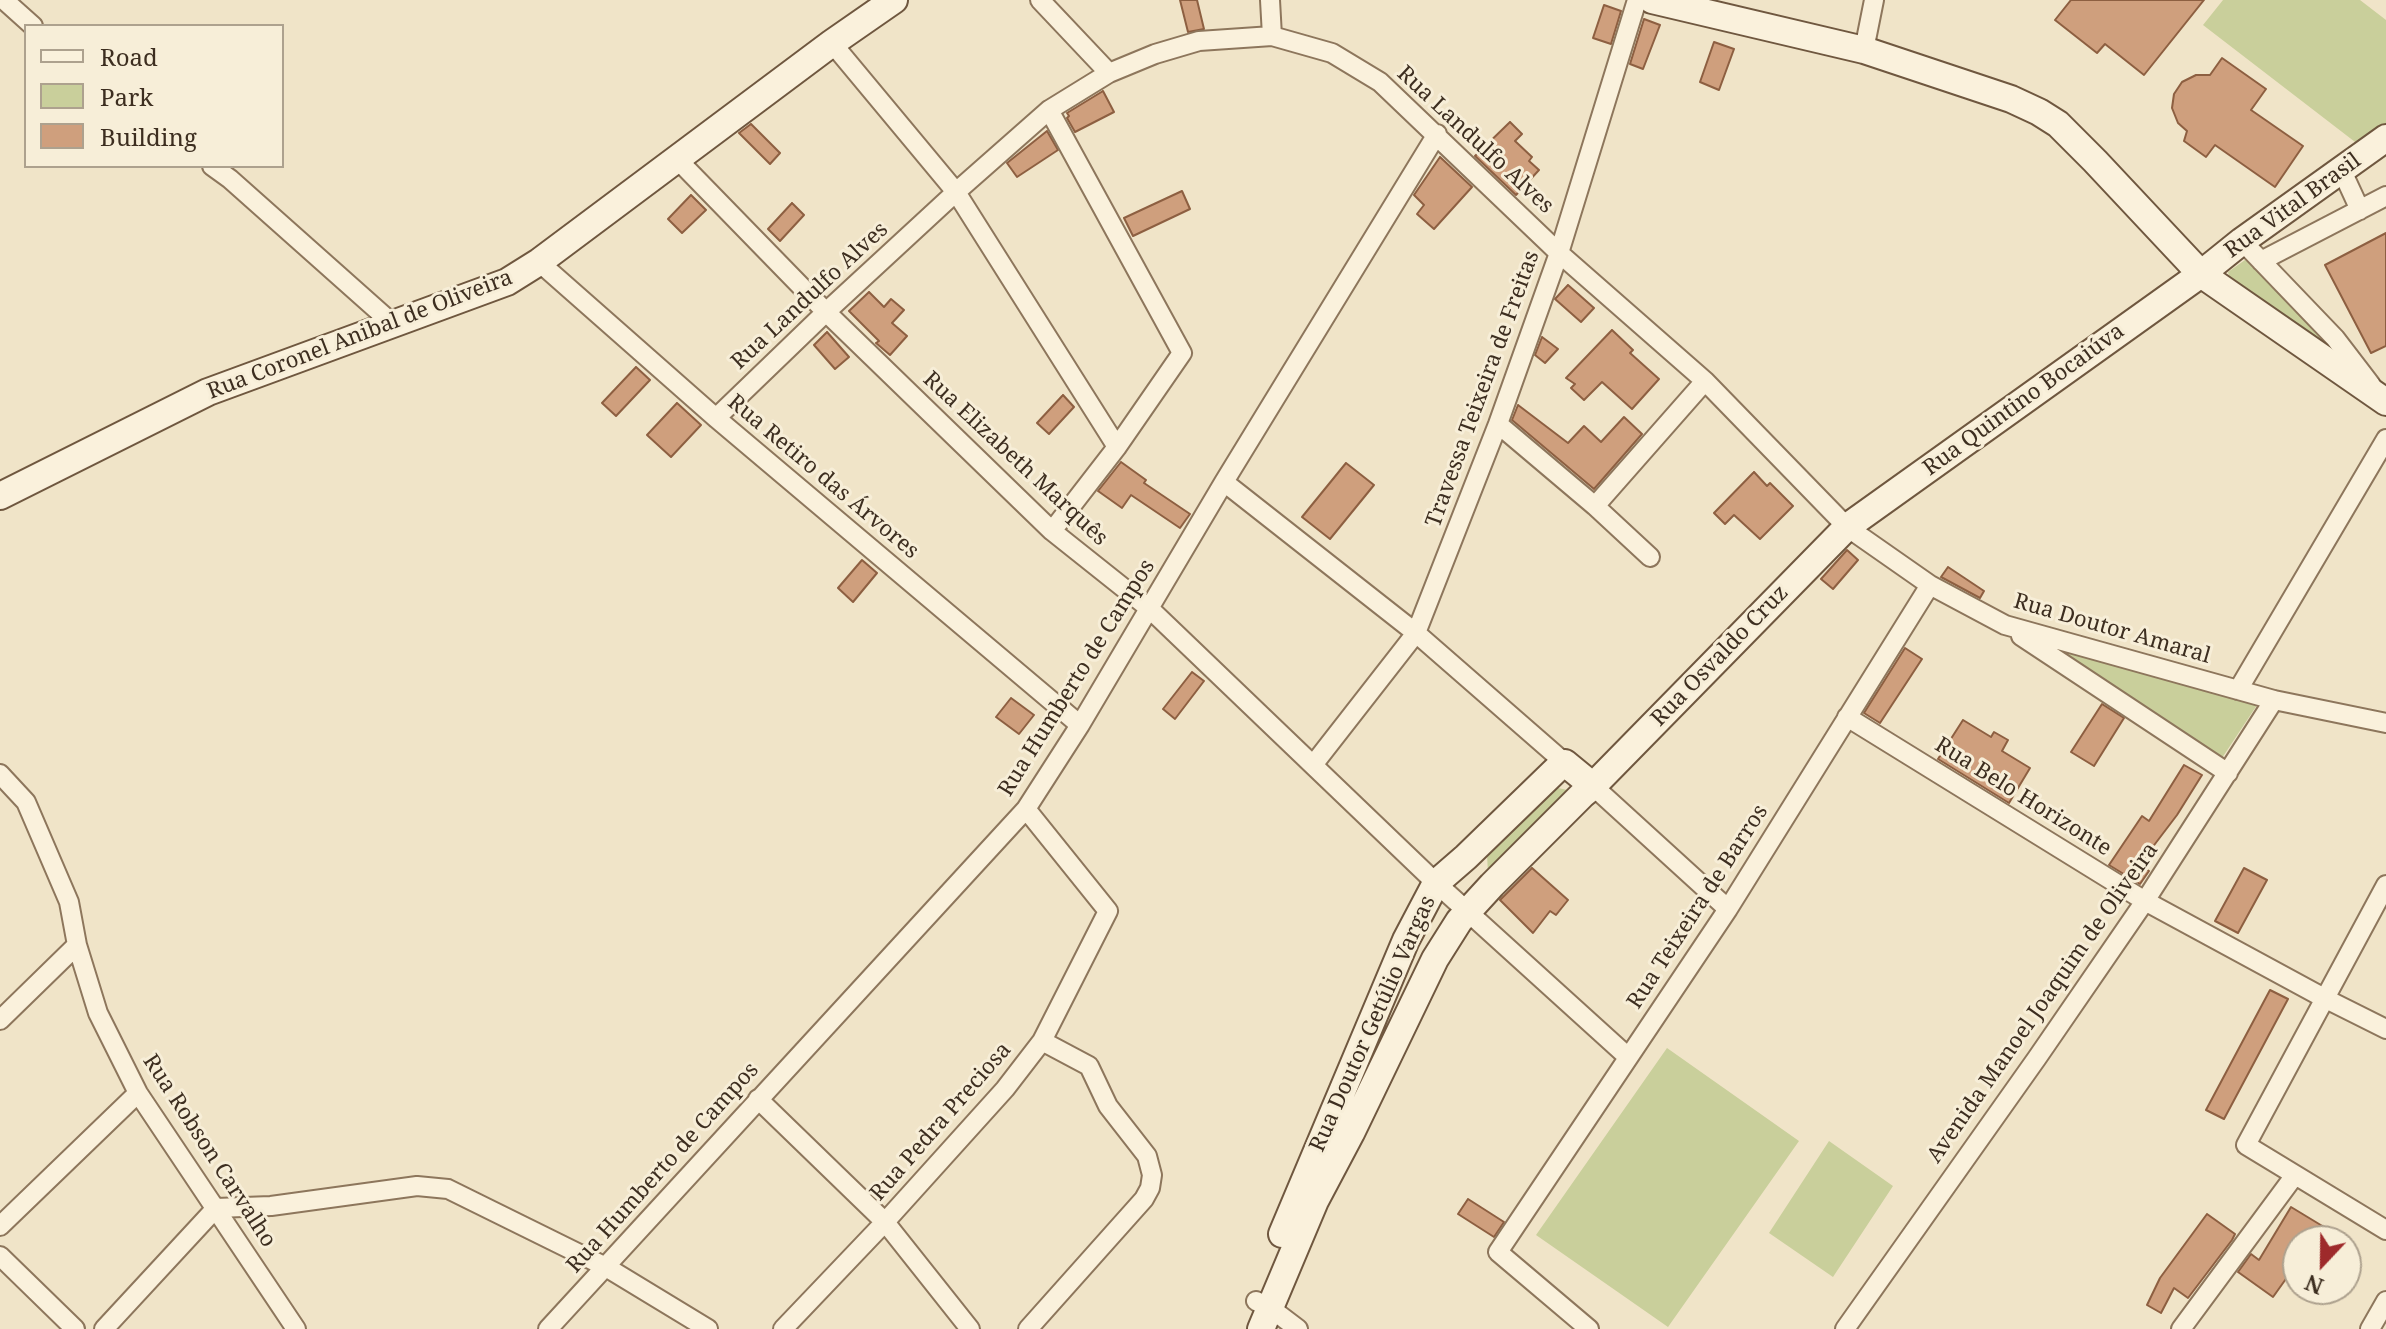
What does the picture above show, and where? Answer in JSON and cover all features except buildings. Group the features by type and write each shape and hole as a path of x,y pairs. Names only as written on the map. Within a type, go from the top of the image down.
{"main road":[{"name":"Rua Coronel Anibal de Oliveira","path":"0,496 208,392 507,282 539,262 894,0"},
{"path":"1652,0 1864,50 2011,99 2039,112 2058,124 2201,274 2384,401"},
{"name":"Rua Vital Brasil","path":"2201,274 2386,138"},
{"name":"Rua Quintino Bocaiúva","path":"1847,527 2201,274"},
{"name":"Rua Osvaldo Cruz","path":"1587,791 1847,527"},
{"path":"1560,767 1587,791"},
{"name":"Rua Doutor Getúlio Vargas","path":"1262,1312 1341,1091 1406,940 1436,883 1560,767"},
{"name":"Rua Doutor Getúlio Vargas","path":"1246,1329 1262,1312 1435,959 1459,921 1587,791"},
{"path":"1466,857 1492,885"}],"street":[{"path":"4,0 31,24"},
{"path":"1040,0 1109,73"},
{"path":"1270,0 1272,36"},
{"name":"Travessa Teixeira de Freitas","path":"1313,765 1416,633 1498,424 1559,253 1637,0"},
{"path":"1864,50 1874,0"},
{"name":"Rua Landulfo Alves","path":"716,418 826,312 1049,110 1109,73 1155,54 1199,41 1272,36 1332,53 1380,82 1559,253 1705,381 1847,527"},
{"path":"832,43 956,192 1117,447"},
{"path":"1049,110 1182,353 1117,447 1052,531"},
{"name":"Rua Humberto de Campos","path":"548,1329 1026,809 1080,725 1437,134"},
{"name":"Rua Elizabeth Marquês","path":"676,158 826,312 1052,531 1150,609 1436,883 1628,1057"},
{"path":"215,168 393,324"},
{"path":"2342,171 2360,210"},
{"path":"2261,261 2386,196"},
{"path":"2242,241 2335,338 2384,401"},
{"name":"Rua Retiro das Árvores","path":"539,262 716,418 1080,725"},
{"path":"1595,506 1705,381"},
{"path":"1498,424 1650,557"},
{"path":"2238,690 2386,439"},
{"path":"1224,482 1416,633 1560,767"},
{"name":"Rua Doutor Amaral","path":"1847,527 1930,585 2005,625 2274,700 2386,723"},
{"name":"Rua Teixeira de Barros","path":"1584,1327 1498,1252 1728,909 1930,585"},
{"path":"2005,625 2228,773"},
{"name":"Avenida Manoel Joaquim de Oliveira","path":"1845,1329 2145,901 2274,700"},
{"name":"Rua Belo Horizonte","path":"1847,717 2145,901 2386,1029"},
{"name":"Rua Robson Carvalho","path":"0,774 26,802 69,902 77,945 98,1013 138,1093 216,1208 288,1325"},
{"path":"0,804 15,790"},
{"path":"1587,791 1728,909"},
{"name":"Rua Pedra Preciosa","path":"783,1329 1005,1089 1042,1041 1108,911 1026,809"},
{"path":"2386,885 2246,1145 2386,1230"},
{"path":"0,1020 77,945"},
{"path":"1028,1329 1144,1199 1152,1175 1147,1156 1108,1106 1089,1066 1042,1041"},
{"path":"0,1226 138,1093"},
{"path":"758,1099 885,1222 970,1329"},
{"path":"2181,1329 2295,1175"},
{"path":"104,1329 216,1208 271,1206 417,1186 448,1189 606,1267 708,1329"},
{"path":"0,1256 75,1329"},
{"path":"2370,1329 2386,1301"},
{"path":"1262,1312 1298,1329"}],"green space":[{"path":"2223,0 2360,0 2386,20 2386,125 2359,145 2203,25"},
{"path":"2245,260 2272,277 2355,368 2230,280 2228,272"},
{"path":"2051,646 2259,702 2222,758"},
{"path":"1549,790 1572,791 1488,874 1487,854"},
{"path":"1667,1048 1799,1141 1668,1327 1536,1235"},
{"path":"1829,1141 1893,1186 1833,1277 1769,1233"}]}
